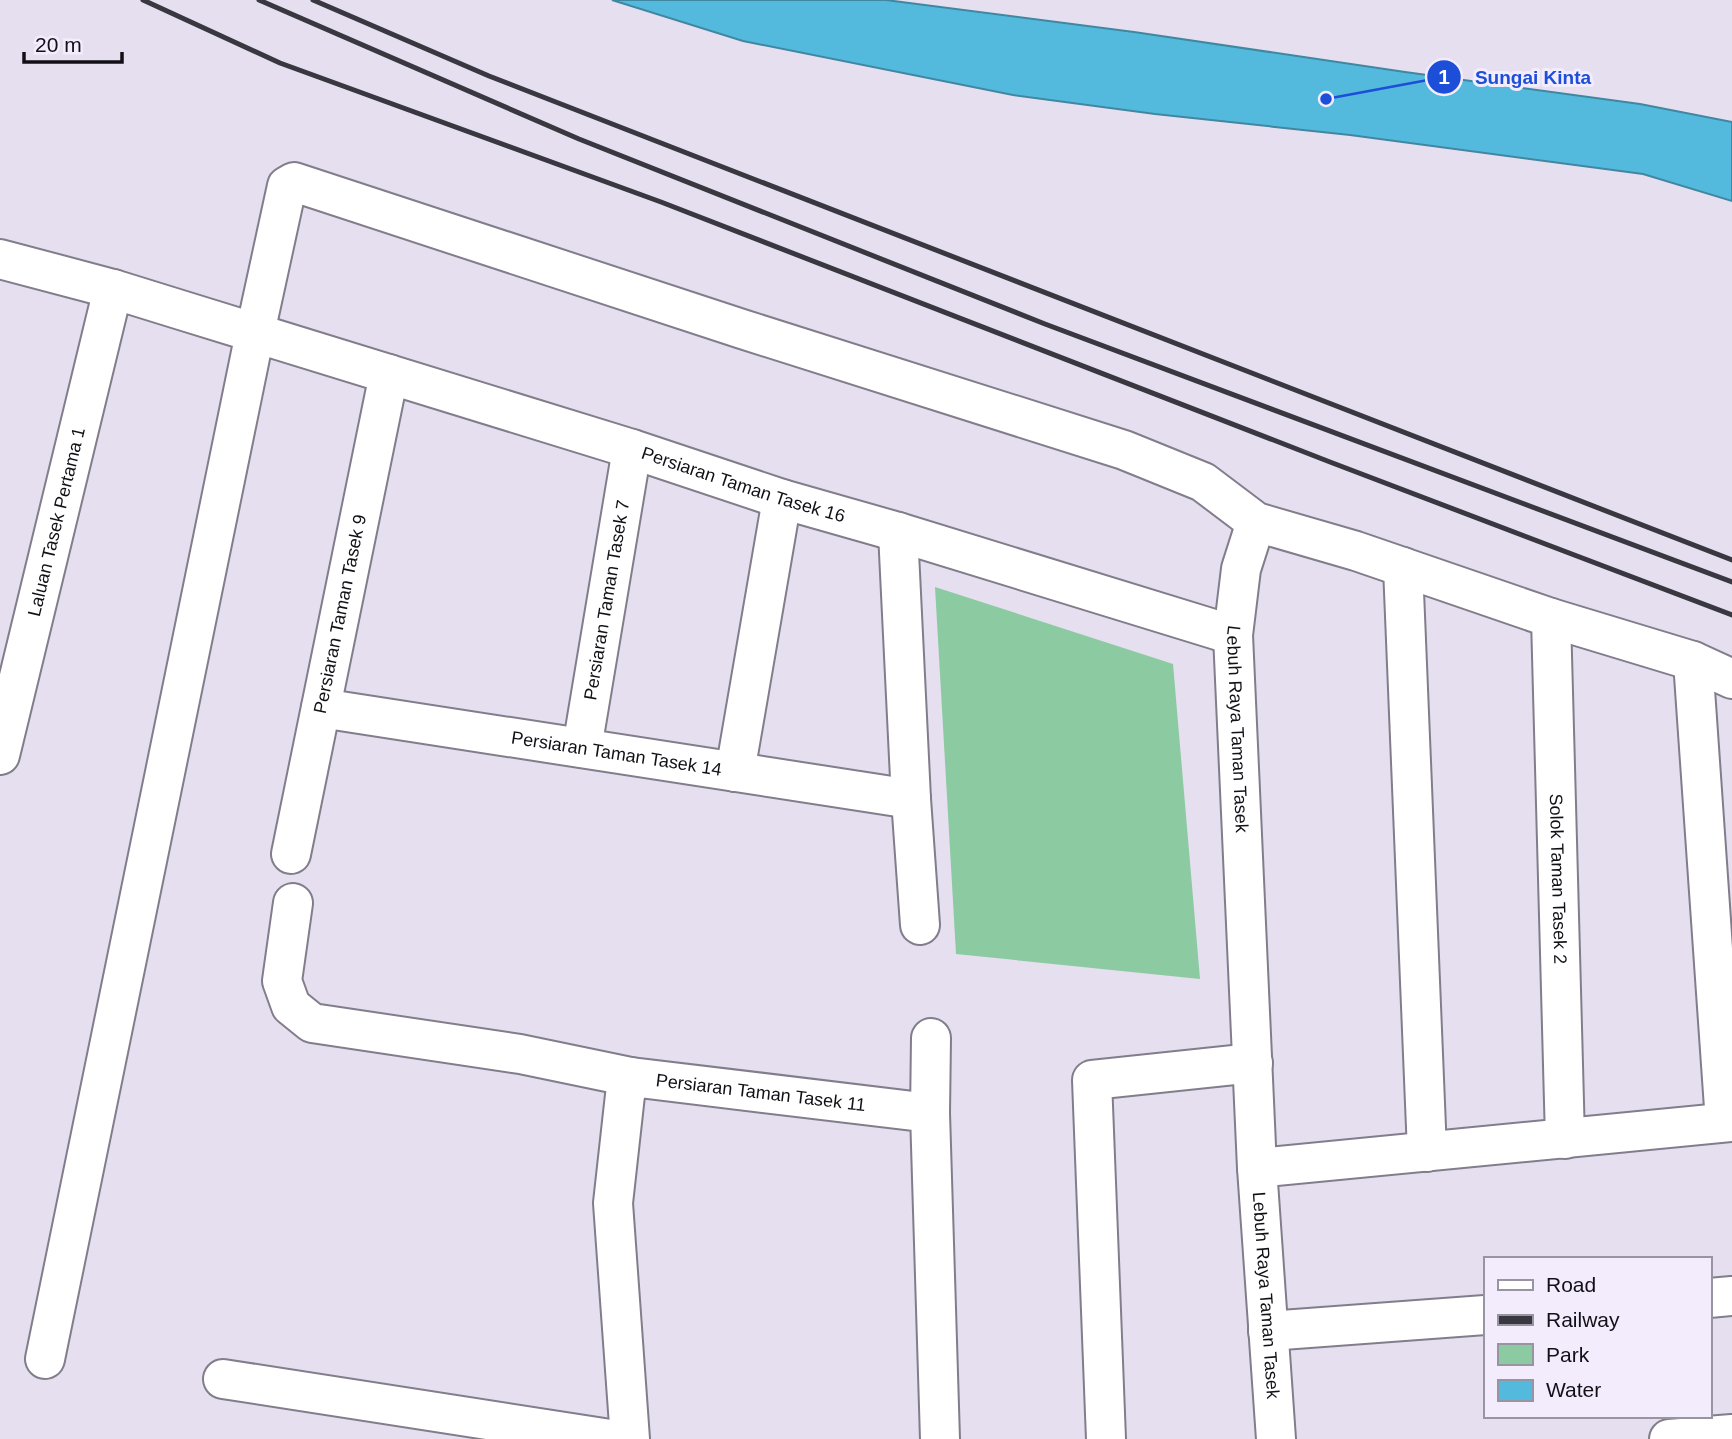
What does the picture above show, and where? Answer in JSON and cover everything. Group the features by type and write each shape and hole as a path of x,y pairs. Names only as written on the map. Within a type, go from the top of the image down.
{"street":[{"path":"45,1359 256,332 287,186 294,182 742,329 1124,450 1203,482 1256,522 1356,551 1551,618 1693,661 1732,679"},
{"name":"Persiaran Taman Tasek 16","path":"0,259 113,289 256,332 632,449 782,499 1233,635"},
{"name":"Laluan Tasek Pertama 1","path":"0,755 113,289"},
{"name":"Persiaran Taman Tasek 9","path":"291,854 389,374"},
{"name":"Persiaran Taman Tasek 7","path":"582,748 632,449"},
{"path":"735,772 782,499"},
{"name":"Lebuh Raya Taman Tasek","path":"1256,522 1241,569 1233,635 1257,1168 1276,1439"},
{"path":"898,532 920,925"},
{"path":"1403,567 1427,1152"},
{"name":"Solok Taman Tasek 2","path":"1551,618 1565,1139"},
{"path":"1257,1168 1728,1122 1693,661"},
{"name":"Persiaran Taman Tasek 14","path":"321,708 911,799"},
{"path":"293,902 282,981 291,1006 312,1023 520,1054 631,1077"},
{"path":"931,1038 930,1113 940,1439"},
{"path":"1106,1439 1092,1080 1253,1063"},
{"name":"Persiaran Taman Tasek 11","path":"629,1439 613,1203 625,1095 631,1077 930,1113"},
{"path":"1711,1298 1732,1296"},
{"path":"1268,1331 1484,1315"},
{"path":"223,1379 610,1439"},
{"path":"1669,1439 1732,1434"}],"green space":[{"path":"935,587 1173,664 1200,979 956,954"}],"water":[{"path":"612,0 886,0 1134,32 1640,104 1732,122 1732,201 1643,174 1350,135 1155,114 1013,95 743,41"}],"railway":[{"path":"143,0 280,63 661,202 1732,615"},
{"path":"259,0 579,139 1045,324 1732,582"},
{"path":"313,0 489,76 1732,560"}],"place":[{"name":"Sungai Kinta","path":"1326,99"}]}
